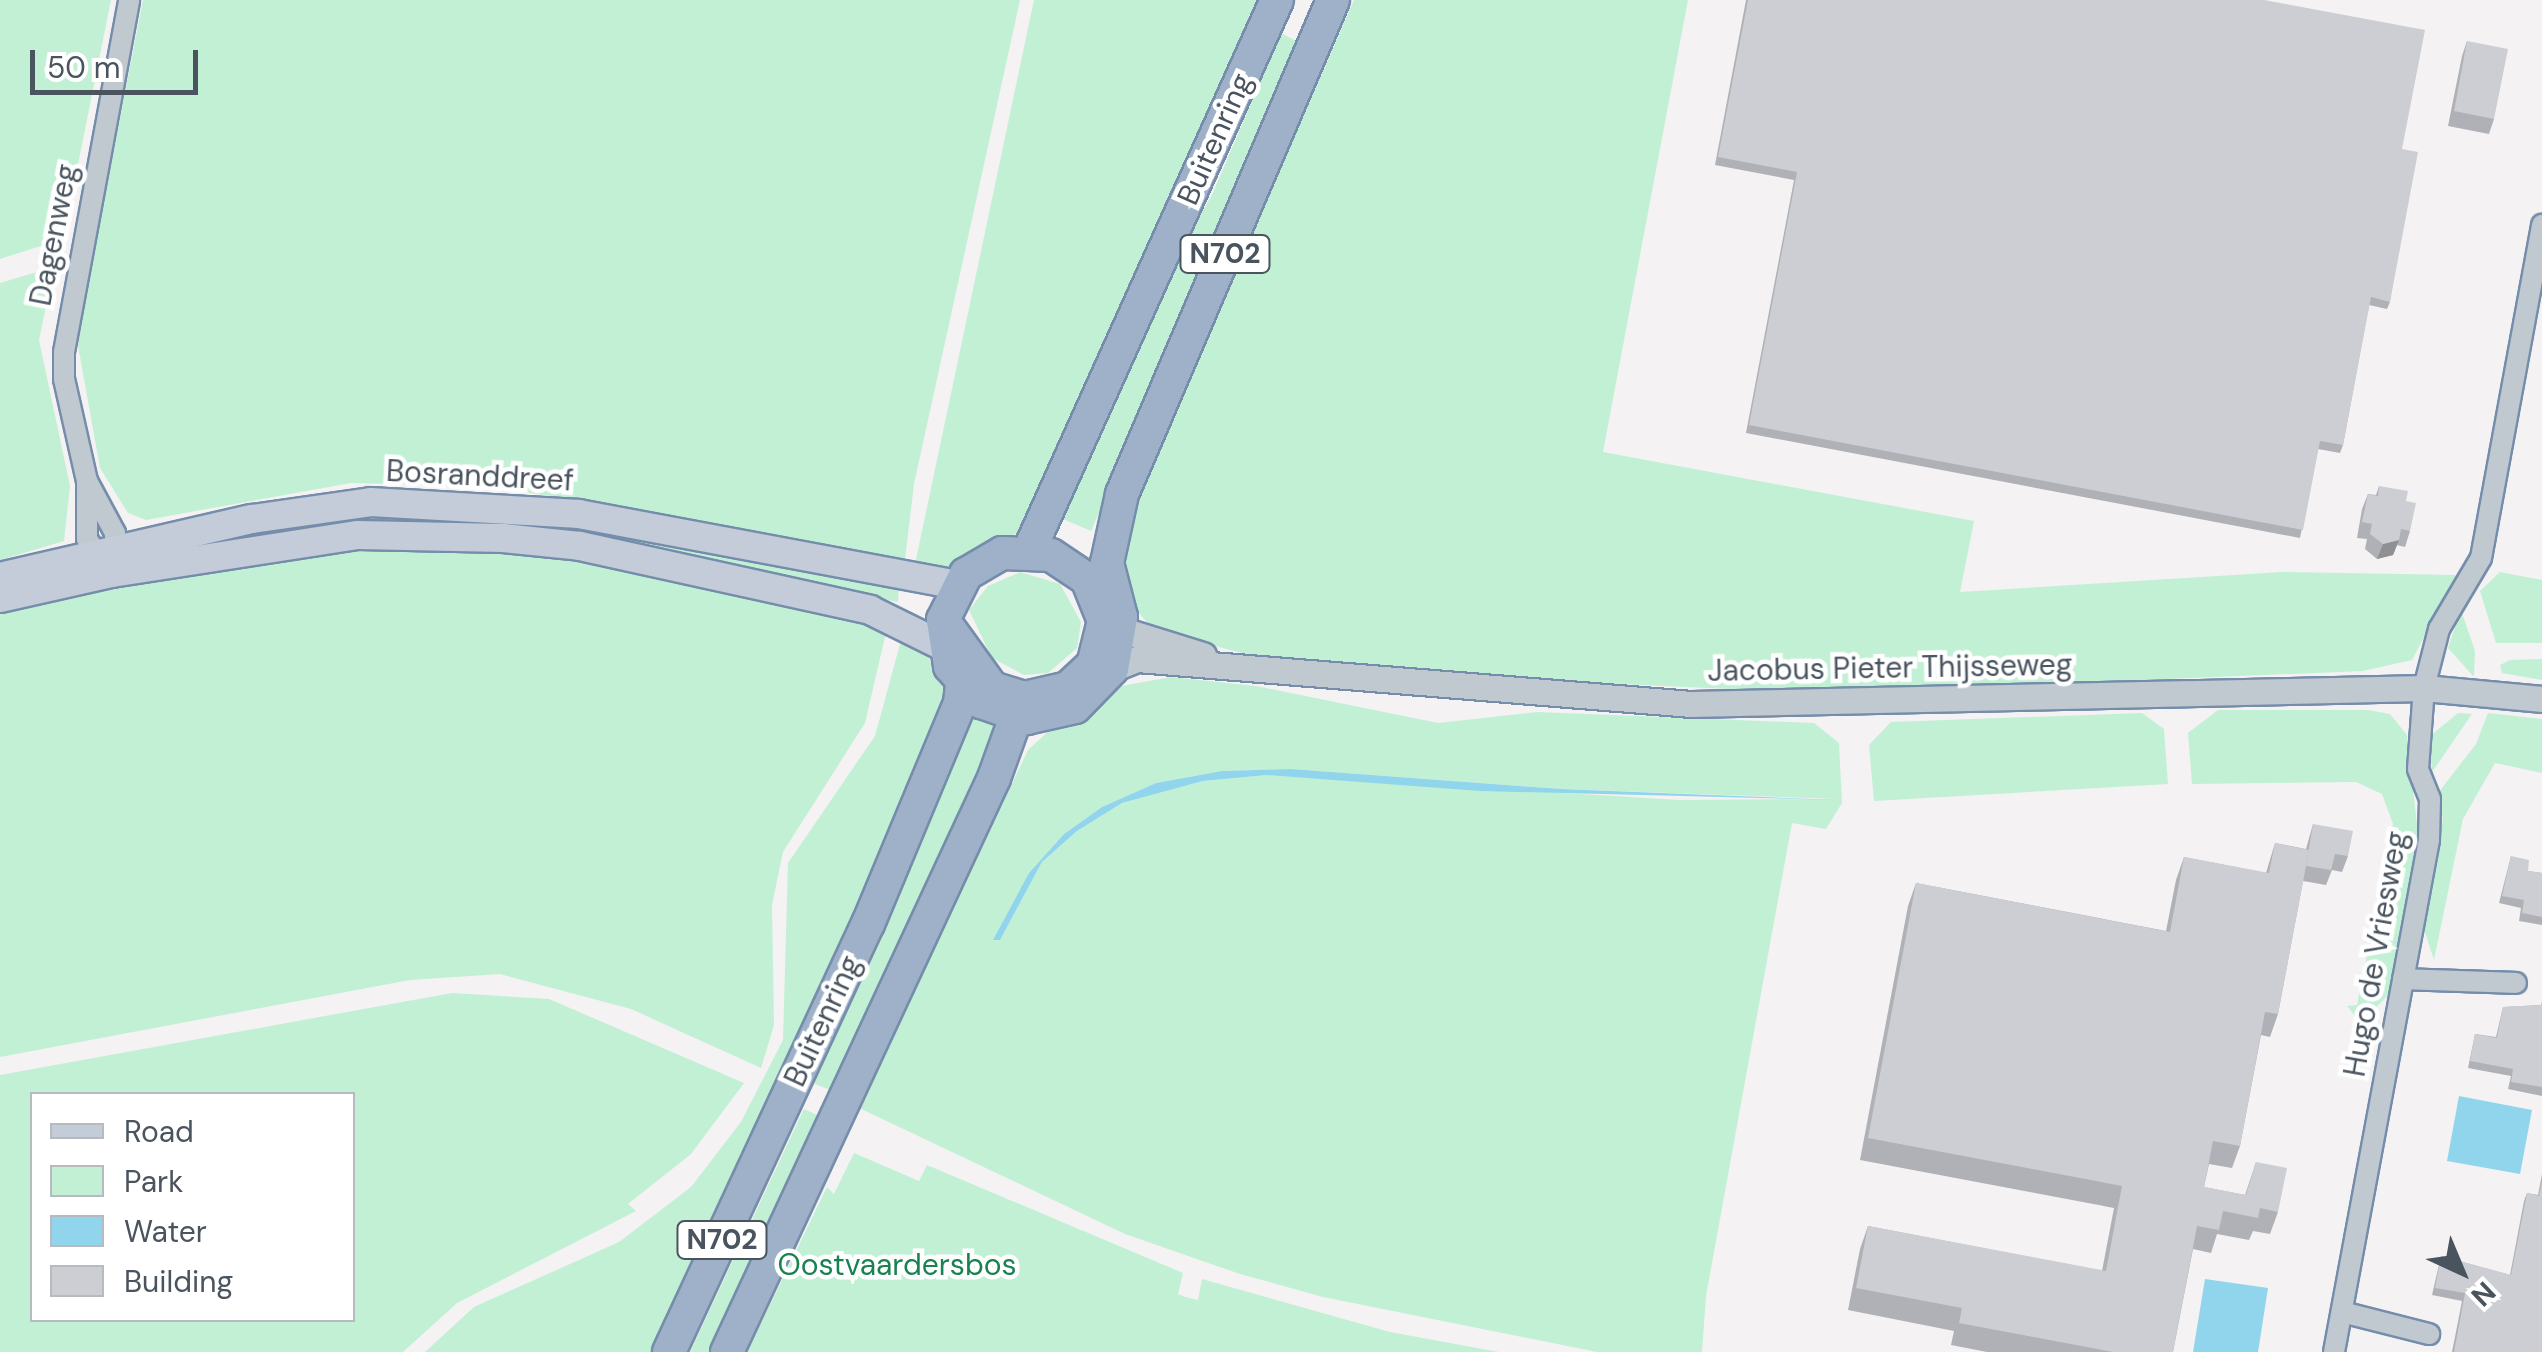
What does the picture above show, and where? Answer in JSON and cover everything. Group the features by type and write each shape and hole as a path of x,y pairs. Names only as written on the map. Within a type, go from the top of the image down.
{"highway":[{"name":"Buitenring","path":"1029,551 1276,0"},
{"name":"Buitenring","path":"1098,580 1118,508 1333,0"},
{"path":"1029,551 1061,559 1098,580 1113,625 1112,669 1075,707 1029,711 981,702 962,684 943,633 957,585 988,558 1029,551"},
{"path":"1029,711 1086,674 1113,625"},
{"path":"943,633 958,632 983,681 1029,711"},
{"name":"Buitenring","path":"668,1352 868,924 960,703 962,684"},
{"name":"Buitenring","path":"728,1352 994,778 1029,711"}],"main road":[{"name":"Bosranddreef","path":"0,577 370,502 502,506 957,585"},
{"name":"Bosranddreef","path":"0,598 108,558 358,536 503,538 580,546 870,610 943,633"}],"street":[{"name":"Dagenweg","path":"108,558 64,379 64,352 129,0"},
{"name":"Hugo de Vriesweg","path":"2334,1352 2429,840 2430,799 2418,769 2424,688 2439,629 2481,558 2542,225"},
{"name":"Jacobus Pieter Thijsseweg","path":"1113,625 1241,669"},
{"name":"Jacobus Pieter Thijsseweg","path":"1112,669 1137,658 1691,704 2424,688 2542,699"},
{"path":"2403,979 2516,983"},
{"path":"2342,1312 2429,1334"}],"green space":[{"path":"0,0 111,0 63,239 0,259"},
{"path":"143,0 1020,0 914,484 904,568 670,515 485,486 351,483 146,520 128,513 100,468 77,340"},
{"path":"1034,0 1257,0 1023,530 949,567 914,569"},
{"path":"1354,0 1688,0 1603,452 1974,521 1960,592 2282,572 2456,575 2412,660 2363,671 1822,693 1414,675 1246,654 1153,630 1131,603 1119,562 1130,514"},
{"path":"1281,33 1304,45 1091,531 1056,516 1147,305 1212,195"},
{"path":"54,267 39,340 70,486 64,541 0,560 0,283"},
{"path":"491,512 899,586 898,602 660,555 387,526 283,532 144,560 124,552 367,513"},
{"path":"350,545 557,551 887,628 865,723 783,852 772,905 774,1025 761,1068 631,1009 500,974 410,980 0,1057 0,611"},
{"path":"1020,572 1060,584 1081,622 1077,648 1048,673 1024,675 992,658 969,610 988,586"},
{"path":"2500,572 2542,580 2542,643 2496,643 2480,591"},
{"path":"2461,610 2475,651 2474,677 2448,648"},
{"path":"903,633 920,640 946,694 937,735 655,1352 425,1352 474,1307 619,1242 691,1187 741,1122 783,1040 788,863 875,736"},
{"path":"2542,659 2542,680 2502,673 2500,665 2510,660"},
{"path":"1171,677 1256,686 1438,723 1537,712 1814,723 1839,743 1842,803 1826,829 1792,823 1706,1296 1702,1352 1597,1352 1323,1297 1240,1274 1125,1234 857,1107 1028,750 1052,728 1090,713 1121,686","holes":["1291,769 1561,789 1835,799 1679,800 1267,775 1203,781 1122,803 1077,831 1042,862 1000,940 1029,873 1064,834 1102,807 1156,783 1222,771"]},
{"path":"2218,710 2367,710 2390,714 2407,735 2418,834 2389,994 2361,1023 2347,1006 2357,1005 2393,824 2382,794 2356,782 2192,784 2188,733"},
{"path":"977,711 1005,727 840,1094 810,1082 968,714"},
{"path":"2142,713 2164,729 2168,784 1874,801 1869,745 1891,722"},
{"path":"2458,713 2472,714 2432,772 2429,737"},
{"path":"2488,713 2542,719 2542,773 2495,763 2463,819 2434,960 2422,923 2443,819 2438,793 2476,744"},
{"path":"452,993 549,999 744,1083 691,1154 628,1204 636,1211 457,1303 403,1352 0,1352 0,1075"},
{"path":"804,1109 828,1120 718,1352 690,1352"},
{"name":"Oostvaardersbos","path":"854,1153 919,1181 927,1165 1183,1273 1178,1294 1185,1297 1198,1300 1202,1279 1390,1332 1499,1352 747,1352 827,1187 834,1194"}],"water":[{"path":"1291,769 1561,789 1835,800 1480,791 1267,775 1203,781 1122,803 1077,831 1042,862 1000,940 993,940 1029,873 1064,834 1102,807 1156,783 1222,771"},
{"path":"2459,1096 2532,1110 2520,1174 2447,1161"},
{"path":"2205,1279 2268,1288 2258,1352 2193,1352"}],"building":[{"path":"1748,0 2264,0 2425,30 2402,149 2418,152 2390,302 2371,297 2343,445 2320,441 2303,530 1749,425 1797,172 1718,157"},
{"path":"2467,41 2508,49 2494,119 2454,111"},
{"path":"2379,486 2408,491 2406,501 2416,503 2410,531 2401,529 2399,540 2383,544 2370,534 2372,524 2362,522 2368,494 2378,496"},
{"path":"2313,824 2353,831 2348,856 2335,854 2331,870 2306,866"},
{"path":"2275,843 2309,850 2278,1014 2265,1012 2240,1146 2213,1141 2204,1187 2246,1195 2256,1162 2287,1168 2278,1212 2260,1208 2258,1218 2223,1211 2219,1230 2197,1226 2173,1352 2113,1352 1959,1323 1962,1308 1856,1288 1868,1226 2106,1271 2122,1186 1868,1138 1916,883 2170,932 2184,857 2269,873"},
{"path":"2511,856 2529,860 2528,871 2542,873 2542,917 2522,913 2524,900 2502,896"},
{"path":"2542,1005 2542,1087 2511,1082 2513,1069 2470,1061 2475,1034 2497,1038 2503,1007"},
{"path":"2542,1182 2542,1352 2454,1352 2465,1293 2435,1288 2441,1256 2511,1275 2527,1193 2539,1196"}]}
